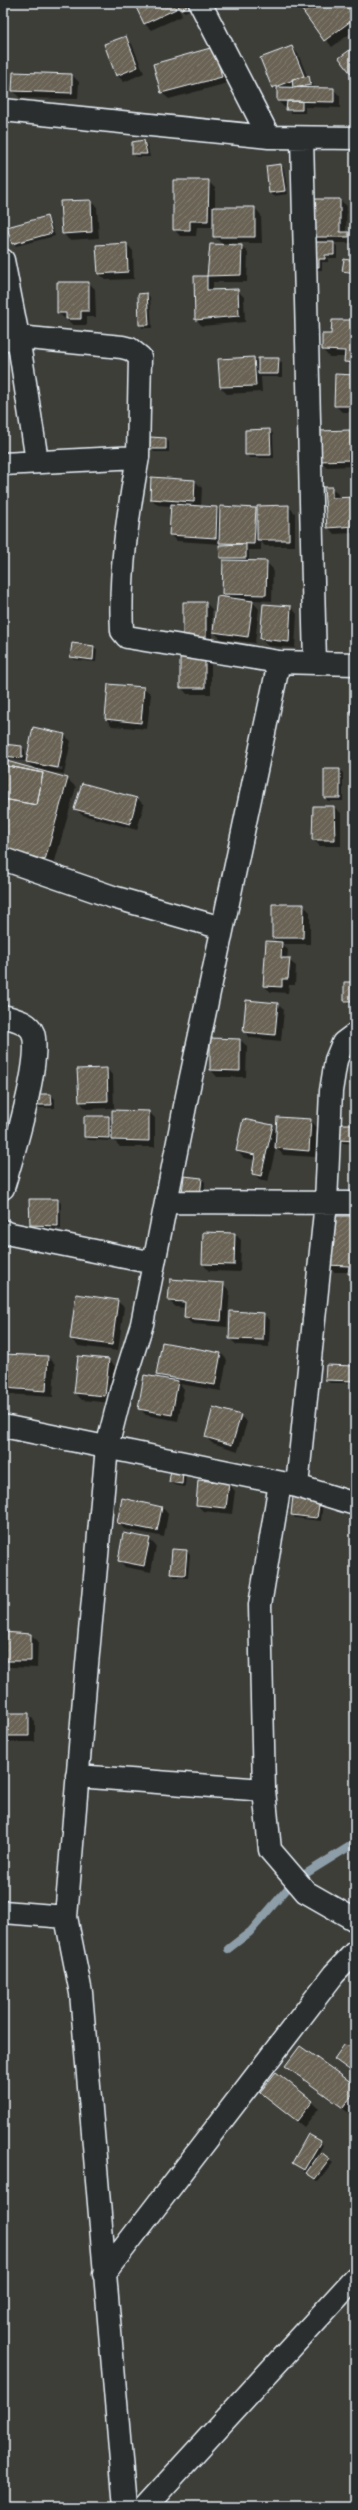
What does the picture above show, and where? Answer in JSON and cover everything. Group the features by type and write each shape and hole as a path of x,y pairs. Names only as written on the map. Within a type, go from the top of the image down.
{"street":[{"path":"200,3 269,137"},
{"path":"3,110 269,137 355,138"},
{"path":"302,138 315,663"},
{"path":"3,260 10,338 37,461"},
{"path":"10,338 111,346 135,352 140,357 138,457 128,510 123,580 124,634 130,638 278,662 355,664"},
{"path":"3,464 37,461 138,457"},
{"path":"125,2507 81,1993 66,1917 107,1447 122,1388 142,1324 222,928 278,662"},
{"path":"3,859 113,897 222,928"},
{"path":"3,1016 26,1024 33,1032 36,1053 16,1141 3,1188"},
{"path":"355,1034 343,1043 336,1060 330,1091 326,1202 288,1485 260,1605 264,1790 270,1850 306,1892 355,1920"},
{"path":"166,1202 355,1203"},
{"path":"3,1230 6,1233 154,1263"},
{"path":"3,1426 288,1485 355,1504"},
{"path":"78,1776 264,1790"},
{"path":"3,1912 66,1917"},
{"path":"104,2274 334,1974 355,1952"},
{"path":"145,2507 355,2278"}],"building":[{"path":"134,3 173,3 176,9 144,24"},
{"path":"177,3 192,3 180,10"},
{"path":"297,3 344,3 355,18 324,41"},
{"path":"126,36 138,67 116,76 104,44"},
{"path":"292,46 304,76 272,88 260,58"},
{"path":"355,46 355,79 339,58"},
{"path":"214,47 222,77 161,93 153,64"},
{"path":"13,72 72,74 72,93 12,91"},
{"path":"309,76 311,85 293,88 292,79"},
{"path":"277,87 334,88 334,102 277,101"},
{"path":"287,101 302,101 302,110 286,110"},
{"path":"144,140 147,154 132,154 132,142"},
{"path":"281,164 285,191 269,193 266,166"},
{"path":"173,180 209,180 208,221 190,221 190,230 173,230"},
{"path":"308,199 340,199 340,232 349,232 349,237 308,237"},
{"path":"91,200 92,232 62,234 60,201"},
{"path":"213,207 255,207 255,237 213,237"},
{"path":"47,216 52,233 12,244 7,227"},
{"path":"308,242 334,242 334,255 325,255 325,259 319,259 319,267 308,267"},
{"path":"127,243 128,272 98,274 96,245"},
{"path":"210,244 242,245 241,275 207,276"},
{"path":"344,259 355,261 355,273 342,271"},
{"path":"194,276 207,276 207,290 238,289 239,316 195,320"},
{"path":"57,282 89,282 89,311 81,311 81,319 66,319 66,313 57,313"},
{"path":"147,293 149,325 139,325 138,294"},
{"path":"332,320 355,320 355,363 344,362 345,351 322,350 322,334 331,334"},
{"path":"254,357 256,386 220,387 218,359"},
{"path":"258,358 279,358 278,374 258,374"},
{"path":"335,374 355,375 355,406 334,406"},
{"path":"270,429 271,455 245,455 245,430"},
{"path":"350,430 351,460 319,461 319,431"},
{"path":"150,437 166,438 166,449 150,449"},
{"path":"151,477 195,480 194,502 150,499"},
{"path":"324,487 332,487 332,498 355,497 355,526 327,528"},
{"path":"171,504 217,507 216,538 169,535"},
{"path":"289,505 289,540 257,540 257,506"},
{"path":"220,506 256,508 254,544 219,543"},
{"path":"246,544 246,558 220,558 219,545"},
{"path":"223,560 267,561 266,595 222,594"},
{"path":"217,596 253,601 248,637 213,632"},
{"path":"183,602 206,602 206,639 183,639"},
{"path":"263,604 291,606 289,642 260,639"},
{"path":"72,643 94,646 93,660 70,657"},
{"path":"180,657 205,657 205,688 180,688"},
{"path":"108,684 144,687 141,723 105,719"},
{"path":"351,696 355,696 355,715 351,715"},
{"path":"33,727 65,734 58,768 26,762"},
{"path":"3,744 22,746 22,758 3,756"},
{"path":"3,760 68,778 45,860 3,848 3,799 37,805 43,773 3,765"},
{"path":"3,765 43,773 37,805 3,799"},
{"path":"324,769 340,769 340,798 324,798"},
{"path":"82,783 137,798 130,824 74,809"},
{"path":"313,806 334,806 335,840 312,840"},
{"path":"272,904 304,904 303,938 272,938"},
{"path":"266,941 282,942 281,958 290,958 288,979 282,979 282,987 263,986"},
{"path":"344,982 355,982 355,1001 344,1001"},
{"path":"246,1000 278,1003 275,1035 243,1032"},
{"path":"210,1038 240,1039 240,1071 210,1070"},
{"path":"107,1068 108,1101 79,1102 77,1069"},
{"path":"36,1094 51,1094 52,1105 36,1105"},
{"path":"112,1110 149,1111 149,1141 112,1140"},
{"path":"84,1116 109,1116 109,1138 84,1137"},
{"path":"277,1117 311,1119 309,1151 275,1148"},
{"path":"243,1119 273,1125 261,1176 252,1174 255,1155 236,1151"},
{"path":"339,1124 355,1124 355,1141 339,1140"},
{"path":"184,1176 202,1178 200,1196 182,1193"},
{"path":"29,1199 58,1199 58,1226 30,1225"},
{"path":"327,1216 355,1216 355,1274 348,1274 349,1266 326,1265"},
{"path":"203,1232 235,1233 234,1265 202,1264"},
{"path":"170,1279 224,1283 221,1321 184,1318 185,1302 168,1301"},
{"path":"76,1294 118,1300 112,1345 70,1339"},
{"path":"230,1311 264,1313 263,1340 229,1339"},
{"path":"162,1342 221,1353 215,1385 156,1375"},
{"path":"3,1354 48,1356 46,1391 3,1388"},
{"path":"78,1356 109,1359 105,1396 74,1393"},
{"path":"326,1365 355,1366 355,1381 325,1380"},
{"path":"144,1375 178,1381 172,1415 138,1409"},
{"path":"213,1407 241,1415 232,1445 205,1437"},
{"path":"171,1469 183,1471 182,1484 169,1482"},
{"path":"198,1480 229,1483 226,1508 196,1505"},
{"path":"293,1496 320,1499 317,1518 291,1515"},
{"path":"122,1498 162,1507 157,1531 117,1523"},
{"path":"123,1533 150,1538 144,1566 118,1561"},
{"path":"172,1549 187,1550 185,1575 170,1574"},
{"path":"3,1632 31,1634 31,1661 3,1661"},
{"path":"3,1713 29,1713 29,1736 3,1736"},
{"path":"355,2044 355,2074 334,2059 344,2045 353,2047"},
{"path":"300,2046 355,2085 355,2091 343,2108 285,2066"},
{"path":"276,2072 313,2101 297,2121 260,2092"},
{"path":"308,2134 321,2141 304,2170 292,2163"},
{"path":"321,2152 330,2159 315,2179 306,2173"}],"waterway":[{"path":"228,1949 250,1932 294,1881 355,1843"}]}
